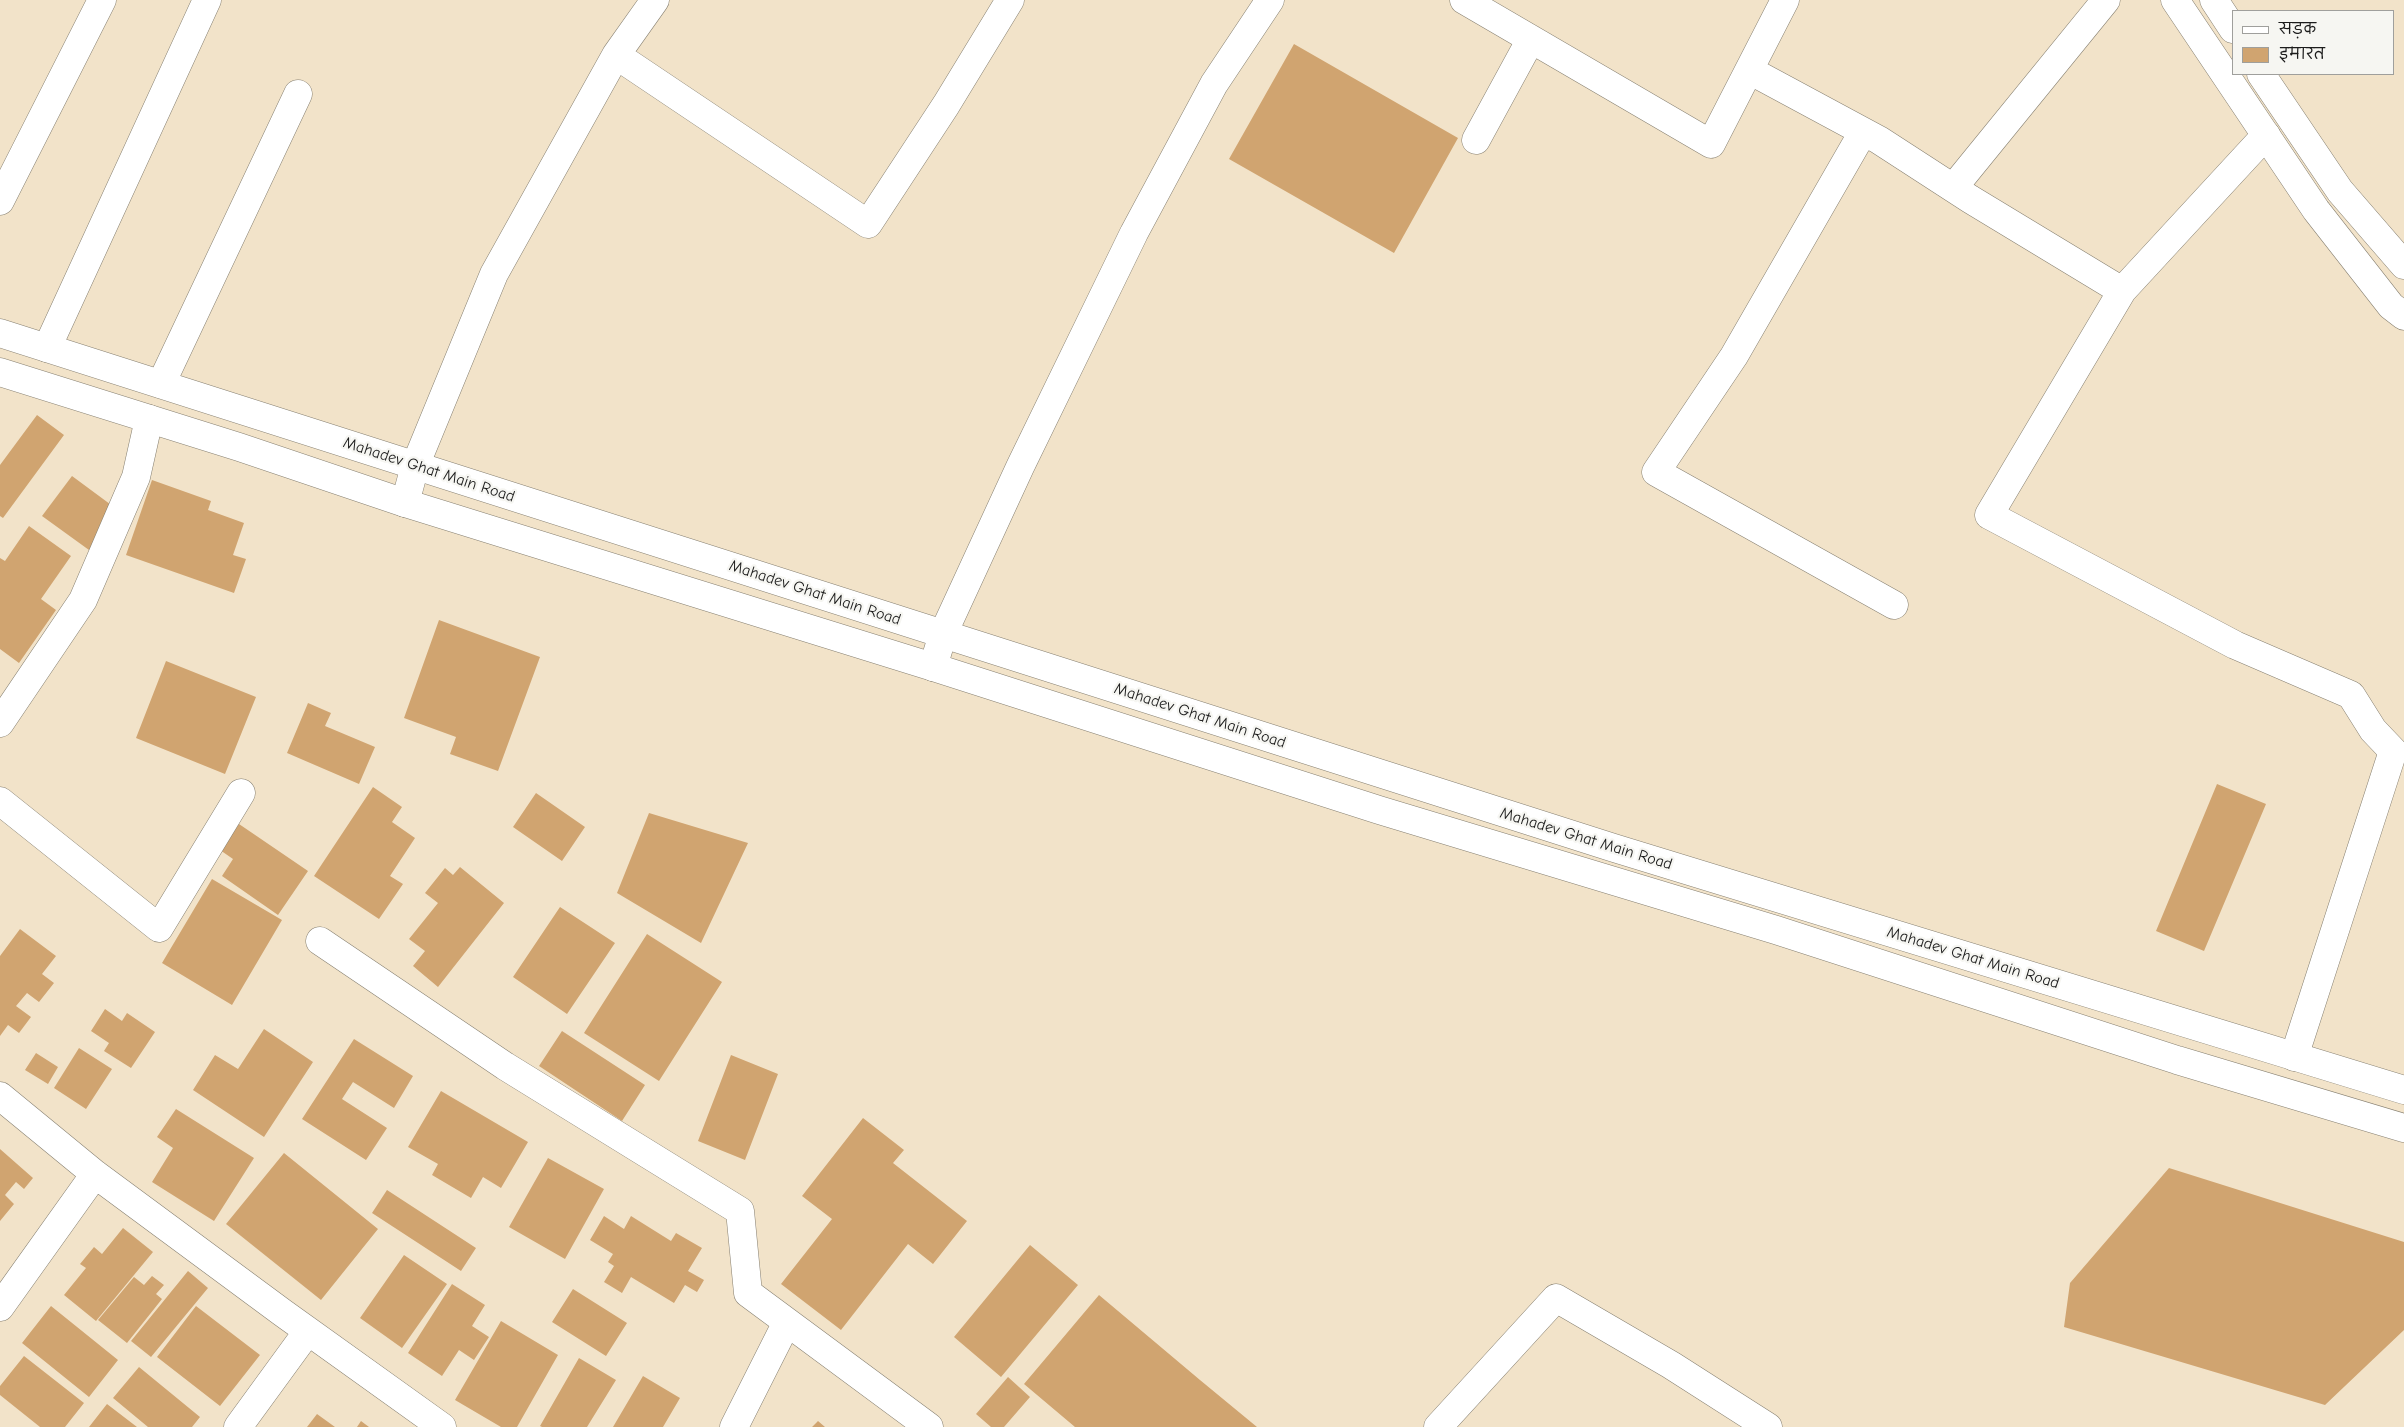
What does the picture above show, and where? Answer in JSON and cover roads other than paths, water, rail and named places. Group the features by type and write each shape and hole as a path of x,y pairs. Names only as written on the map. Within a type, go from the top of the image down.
{"street":[{"path":"0,201 102,0"},
{"path":"46,348 207,0"},
{"path":"405,503 415,466 494,274 616,55 655,0"},
{"path":"616,55 868,224 946,105 1010,0"},
{"path":"933,667 943,634 1020,466 1134,233 1214,84 1270,0"},
{"path":"1464,0 1711,144 1785,0"},
{"path":"1953,188 2106,0"},
{"path":"2175,0 2316,210 2391,306 2404,316"},
{"path":"2214,0 2232,27"},
{"path":"1476,140 1531,39"},
{"path":"1749,70 1863,132 2122,291"},
{"path":"2262,75 2340,191 2404,265"},
{"path":"161,384 298,94"},
{"path":"1863,132 1734,356 1656,472 1894,605"},
{"path":"2266,135 2122,291 1989,515 2235,645 2351,695 2373,730 2392,750 2294,1057"},
{"name":"Mahadev Ghat Main Road","path":"0,333 1614,848 2404,1090"},
{"path":"0,372 239,447 405,503 933,667 1379,810 1794,936 2177,1060 2404,1128"},
{"path":"0,723 83,600 136,477 149,419"},
{"path":"0,801 159,928 241,793"},
{"path":"320,941 505,1066 740,1212 748,1293 929,1427"},
{"path":"0,1096 95,1174 442,1427"},
{"path":"0,1307 95,1174"},
{"path":"1438,1427 1556,1298 1671,1365 1768,1427"},
{"path":"734,1427 787,1322"},
{"path":"238,1427 308,1331"}]}
